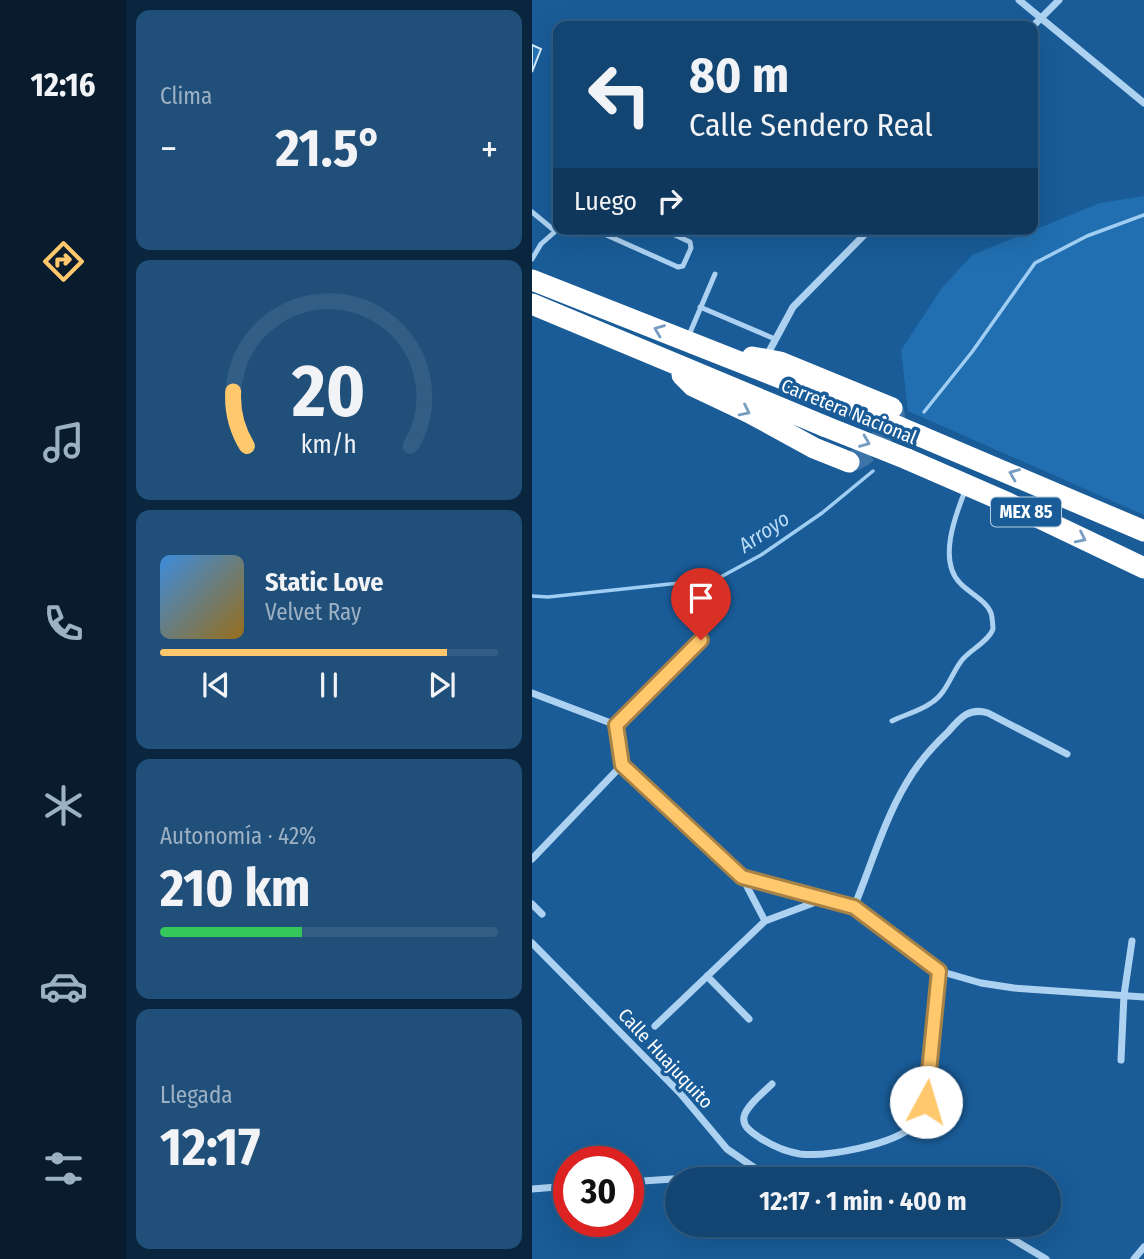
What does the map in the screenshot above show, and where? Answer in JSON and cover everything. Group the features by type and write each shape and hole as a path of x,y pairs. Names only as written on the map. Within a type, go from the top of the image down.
{"highway":[{"name":"Carretera Nacional","path":"532,280 836,400 1144,531"},
{"name":"Carretera Nacional","path":"532,304 907,459 1144,568"},
{"name":"MEX 85","path":"722,355 770,349 830,381 892,408"},
{"name":"MEX 85","path":"673,362 693,386 750,412 814,448 849,462"}],"street":[{"path":"1019,0 1144,103"},
{"path":"1046,0 1051,8"},
{"path":"1038,22 1059,0"},
{"path":"770,349 793,307 864,235"},
{"path":"616,725 701,640"},
{"path":"532,693 616,725"},
{"path":"854,907 893,808 907,782 926,754 961,717 971,711 988,713 1068,754"},
{"path":"616,725 622,765 742,877 765,921"},
{"path":"532,859 622,765"},
{"path":"742,877 854,907 939,971 981,983 1014,988 1144,997"},
{"path":"655,1026 765,921 825,899"},
{"path":"532,904 542,914"},
{"path":"1121,1060 1124,995 1132,941"},
{"name":"Calle Huajuquito","path":"532,943 680,1093 727,1149 753,1167"},
{"path":"772,1084 748,1110 744,1118 746,1125 750,1132 770,1144 797,1154 821,1155 870,1146 912,1127 926,1102 939,971"},
{"path":"708,976 749,1019"},
{"path":"644,1181 665,1180"},
{"path":"532,1189 553,1187"},
{"path":"1009,1237 1046,1259"},
{"path":"1134,1259 1144,1247"}],"lane":[{"path":"532,212 553,227"},
{"path":"532,259 541,244 553,234"},
{"path":"606,235 678,267 683,266 691,248 690,242 675,235"},
{"path":"686,341 715,274"},
{"path":"700,307 770,349"},
{"path":"892,721 931,703 943,692 961,660 986,638 993,628 991,613 985,603 952,574 948,560 957,512 967,485"}],"shaded area":[{"path":"1144,196 1144,515 908,411 901,350 942,288 972,255 1021,235 1038,235 1038,228 1100,203"}],"building":[{"path":"532,45 541,49 532,72"}],"waterway":[{"name":"Arroyo","path":"924,412 972,352 1035,263 1087,236 1144,215"},
{"name":"Arroyo","path":"532,596 548,597 717,579 761,555 822,513 873,471"}],"tunnel":[{"path":"849,462 863,456 881,438 895,419 893,409"}],"route":[{"path":"701,640 616,725 622,765 742,877 854,907 939,971 926,1102"}]}
